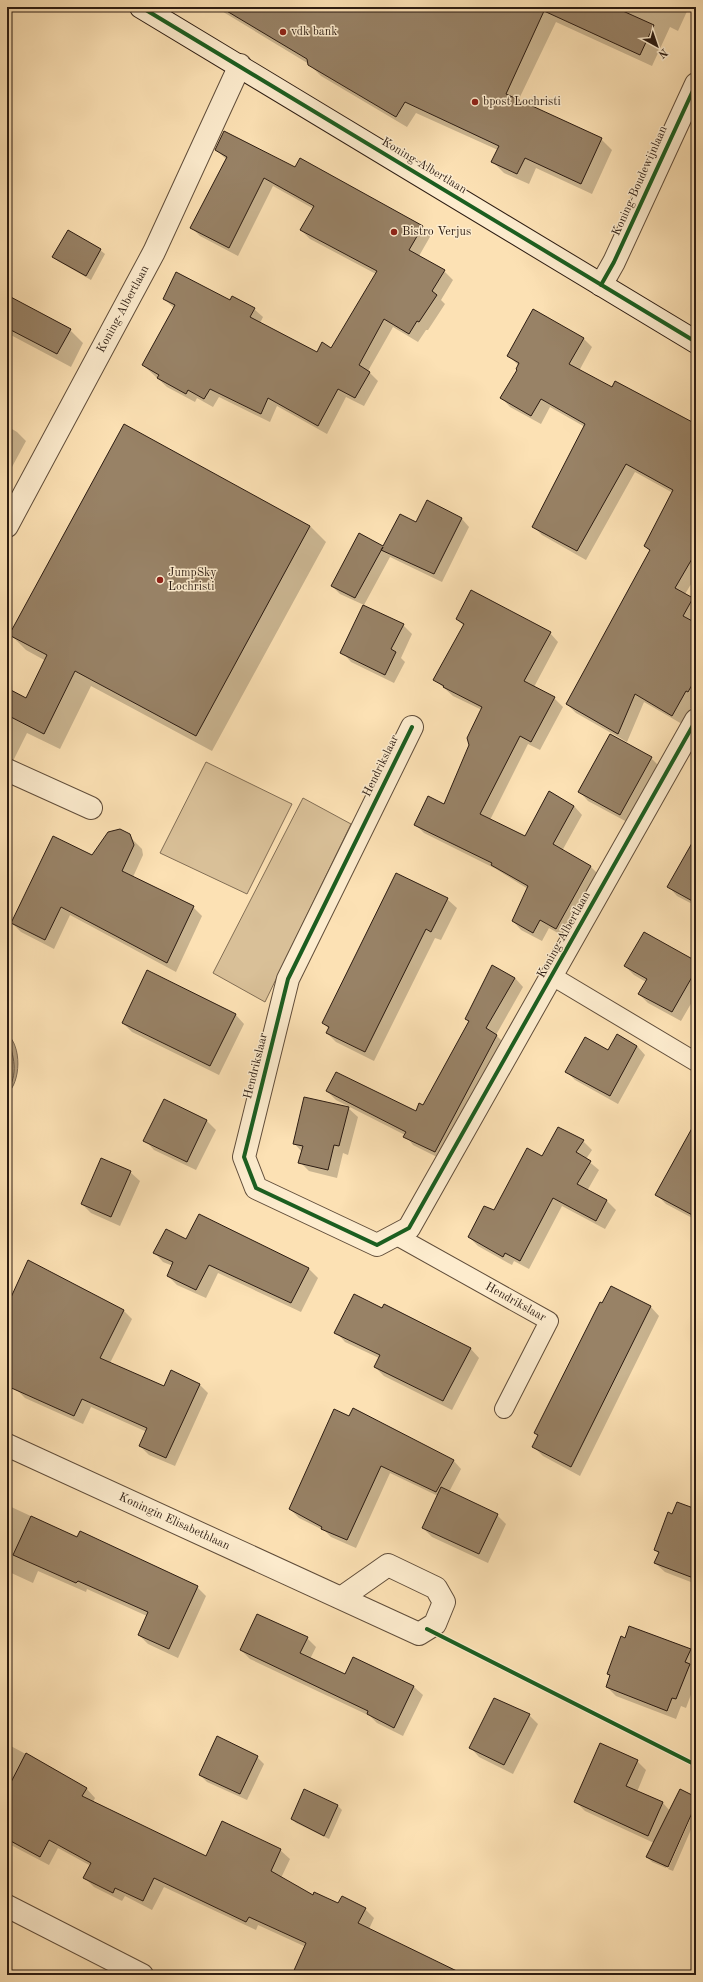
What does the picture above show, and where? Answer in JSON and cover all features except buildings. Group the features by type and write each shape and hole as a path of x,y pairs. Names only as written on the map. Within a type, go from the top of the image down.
{"street":[{"name":"Koning-Albertlaan","path":"141,7 240,65 696,342"},
{"name":"Koning-Albertlaan","path":"7,526 154,252 240,65"},
{"name":"Koning-Boudewijnlaan","path":"601,285 614,262 696,84"},
{"name":"Koning-Albertlaan","path":"448,1160 696,720"},
{"name":"Hendrikslaar","path":"412,727 288,979 244,1157 256,1188 377,1245 409,1228 448,1160"},
{"path":"7,770 91,808"},
{"name":"Koningin Elisabethlaan","path":"7,1445 341,1598"},
{"path":"7,1906 142,1975"}],"lane":[{"name":"Koning-Albertlaan","path":"552,976 696,1062"},
{"name":"Hendrikslaar","path":"394,1235 549,1321 504,1409"}],"shaded area":[{"path":"206,762 292,804 247,894 160,853"},
{"path":"303,798 351,824 265,1002 213,973"}],"water":[{"path":"7,1034 15,1047 18,1064 15,1081 7,1094"}],"cycle path":[{"path":"141,7 696,342"},
{"path":"601,285 614,262 696,84"},
{"path":"412,727 288,979 244,1157 256,1188 377,1245 409,1228 696,720"},
{"path":"427,1629 696,1765"}],"place":[{"name":"vdk bank","path":"283,32"},
{"name":"bpost Lochristi","path":"475,102"},
{"name":"Bistro Verjus","path":"394,232"},
{"name":"JumpSky Lochristi","path":"160,580"}]}
